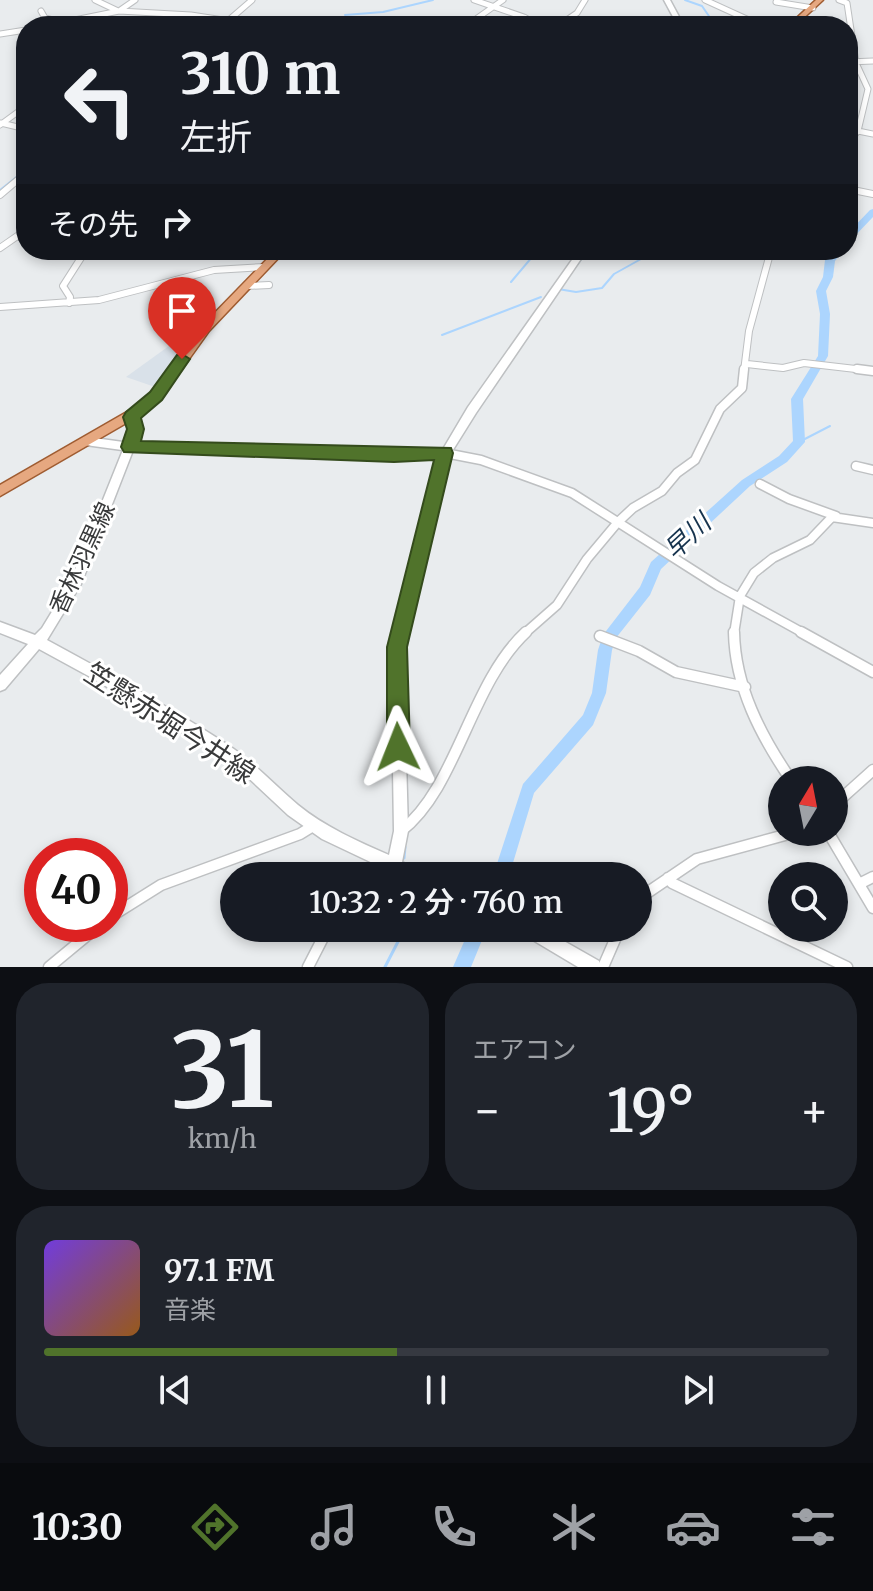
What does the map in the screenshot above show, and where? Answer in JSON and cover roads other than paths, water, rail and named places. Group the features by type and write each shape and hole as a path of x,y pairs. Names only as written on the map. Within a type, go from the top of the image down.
{"main road":[{"path":"803,16 820,0"},
{"path":"0,491 132,417 156,396 205,329 271,260"}],"street":[{"path":"95,0 119,11"},
{"path":"119,11 135,0"},
{"path":"236,16 252,0"},
{"path":"474,0 521,16"},
{"path":"481,16 503,0"},
{"path":"573,16 585,0"},
{"path":"705,0 740,16"},
{"path":"839,0 848,5 847,16"},
{"path":"776,2 813,8"},
{"path":"41,11 44,16"},
{"path":"97,16 119,11 216,16"},
{"path":"858,66 868,89 858,131 873,134"},
{"path":"0,195 16,181"},
{"path":"69,303 70,297 63,286 80,260"},
{"path":"390,862 401,831 397,647 445,453 575,260"},
{"path":"401,831 414,821 437,785 501,658 557,605 587,559 618,522 633,508 662,491 677,473 695,460 720,409 744,384 749,331 768,260"},
{"path":"0,307 69,303 128,295 181,279 225,270 264,267"},
{"path":"247,286 269,285"},
{"path":"747,364 783,368 806,363 873,371"},
{"name":"香林羽黒線","path":"0,685 38,642 75,584 130,447 136,429 132,417"},
{"path":"86,441 130,447 394,455 445,453 481,460 567,490 738,597 873,672"},
{"path":"856,466 873,470"},
{"path":"760,484 836,516 873,523"},
{"path":"781,766 762,738 731,636 738,597 754,574 774,555 809,541 828,519 836,516"},
{"name":"笠懸赤堀今井線","path":"0,627 38,642 222,749 313,826 385,862"},
{"path":"600,636 676,672 745,687"},
{"path":"848,792 873,770"},
{"path":"128,905 150,890 300,834 313,826"},
{"path":"652,889 697,859 768,840"},
{"path":"836,846 873,908"},
{"path":"859,884 873,877"},
{"path":"668,878 672,883 847,967"},
{"path":"49,967 79,942"},
{"path":"308,967 323,942"},
{"path":"550,942 593,967"},
{"path":"603,967 614,942"}],"waterway":[{"path":"345,15 383,12 433,0"},
{"path":"685,0 702,6 709,16"},
{"path":"0,190 16,177"},
{"name":"早川","path":"858,228 873,212"},
{"path":"511,282 530,260"},
{"path":"577,265 581,260"},
{"path":"558,289 576,292 602,288 614,274 639,260"},
{"name":"早川","path":"505,862 528,789 588,720 599,693 610,635 645,591 656,566 746,483 783,459 799,442 797,399 823,356 825,314 821,291 828,277 830,260"},
{"path":"442,335 541,297"},
{"path":"467,427 483,402"},
{"path":"799,442 830,426"},
{"path":"407,634 447,459"},
{"path":"403,652 408,632"},
{"path":"404,858 405,847"},
{"path":"385,967 398,942"},
{"name":"早川","path":"462,967 473,942"}]}
